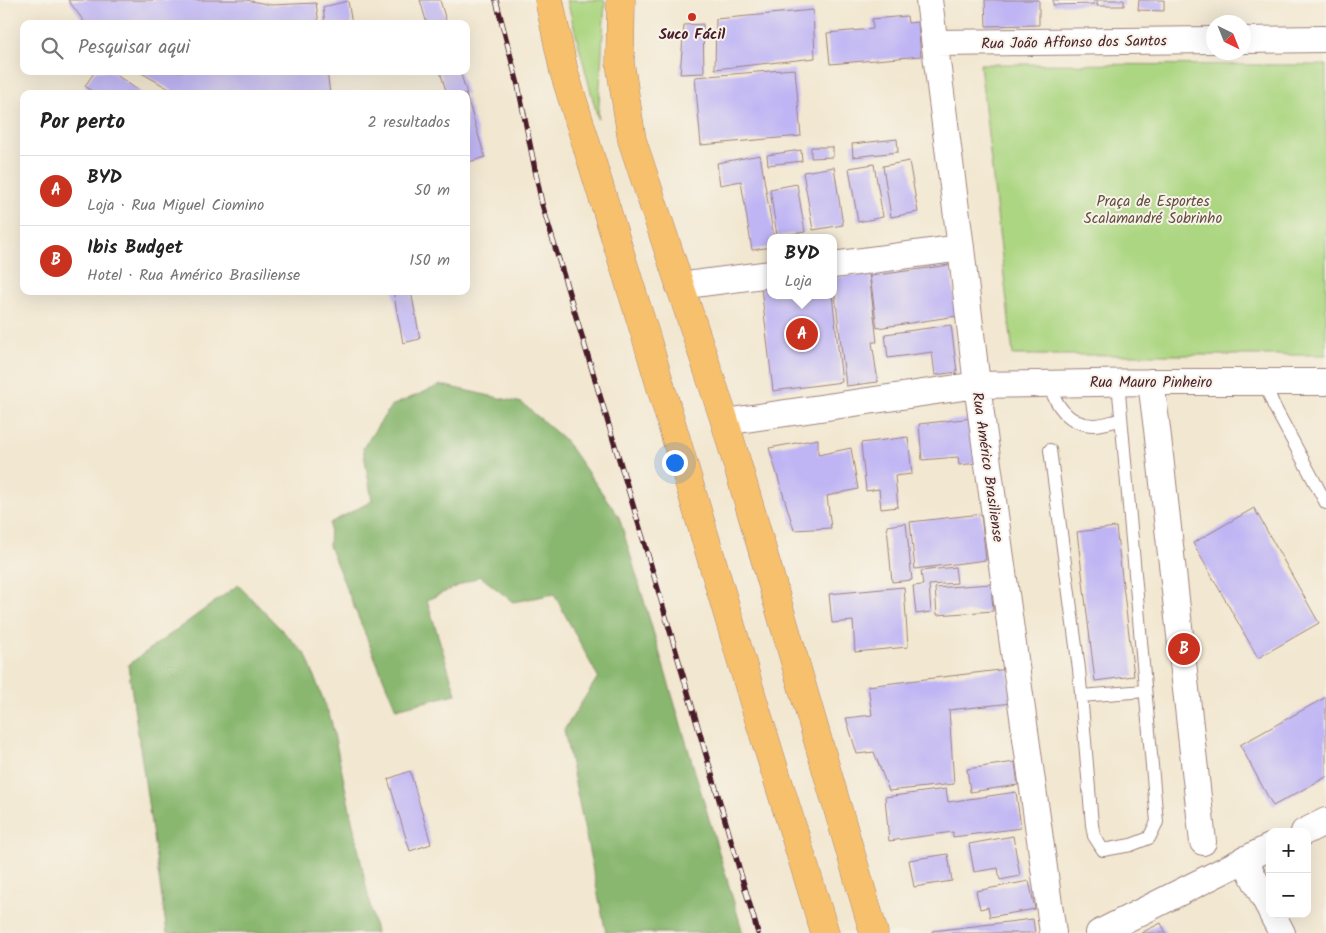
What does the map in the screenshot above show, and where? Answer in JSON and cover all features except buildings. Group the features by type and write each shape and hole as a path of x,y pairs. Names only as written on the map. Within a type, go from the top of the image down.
{"main road":[{"path":"549,0 564,72 646,338 750,690 826,933"},
{"path":"621,0 620,63 632,140 725,422 874,933"}],"street":[{"name":"Rua Américo Brasiliense","path":"929,0 961,248 976,385 1053,933"},
{"path":"1251,40 1326,39"},
{"name":"Rua João Affonso dos Santos","path":"934,43 1206,40"},
{"path":"837,264 961,248"},
{"path":"679,286 767,275"},
{"name":"Rua Mauro Pinheiro","path":"725,422 976,385 1118,382 1326,382"},
{"path":"1151,382 1158,429 1203,842"},
{"path":"1311,829 1326,822"},
{"path":"1099,933 1266,849"},
{"path":"1244,859 1266,901"},
{"path":"1274,918 1282,933"}],"lane":[{"path":"1050,450 1079,670 1092,825 1094,836 1103,850 1131,845 1149,838 1157,822 1118,382"},
{"path":"1264,382 1274,406 1326,503"},
{"path":"1048,383 1054,400 1063,413 1081,423 1095,425 1121,420"},
{"path":"1081,696 1146,691"}],"green space":[{"path":"567,0 605,0 598,119"},
{"name":"Praça de Esportes Scalamandré Sobrinho","path":"980,64 1326,65 1326,355 1013,355"},
{"path":"441,385 522,403 565,440 619,517 743,933 606,933 564,730 598,677 554,594 513,602 480,576 427,600 456,694 396,709 329,546 330,523 372,501 363,448 391,406"},
{"path":"238,585 306,655 331,720 376,933 167,933 128,665"}],"railway":[{"path":"496,0 518,85 542,204 645,545 758,933"}],"place":[{"name":"Suco Fácil","path":"692,17"},
{"name":"BYD","path":"802,334"},
{"name":"Ibis Budget","path":"1184,649"}]}
